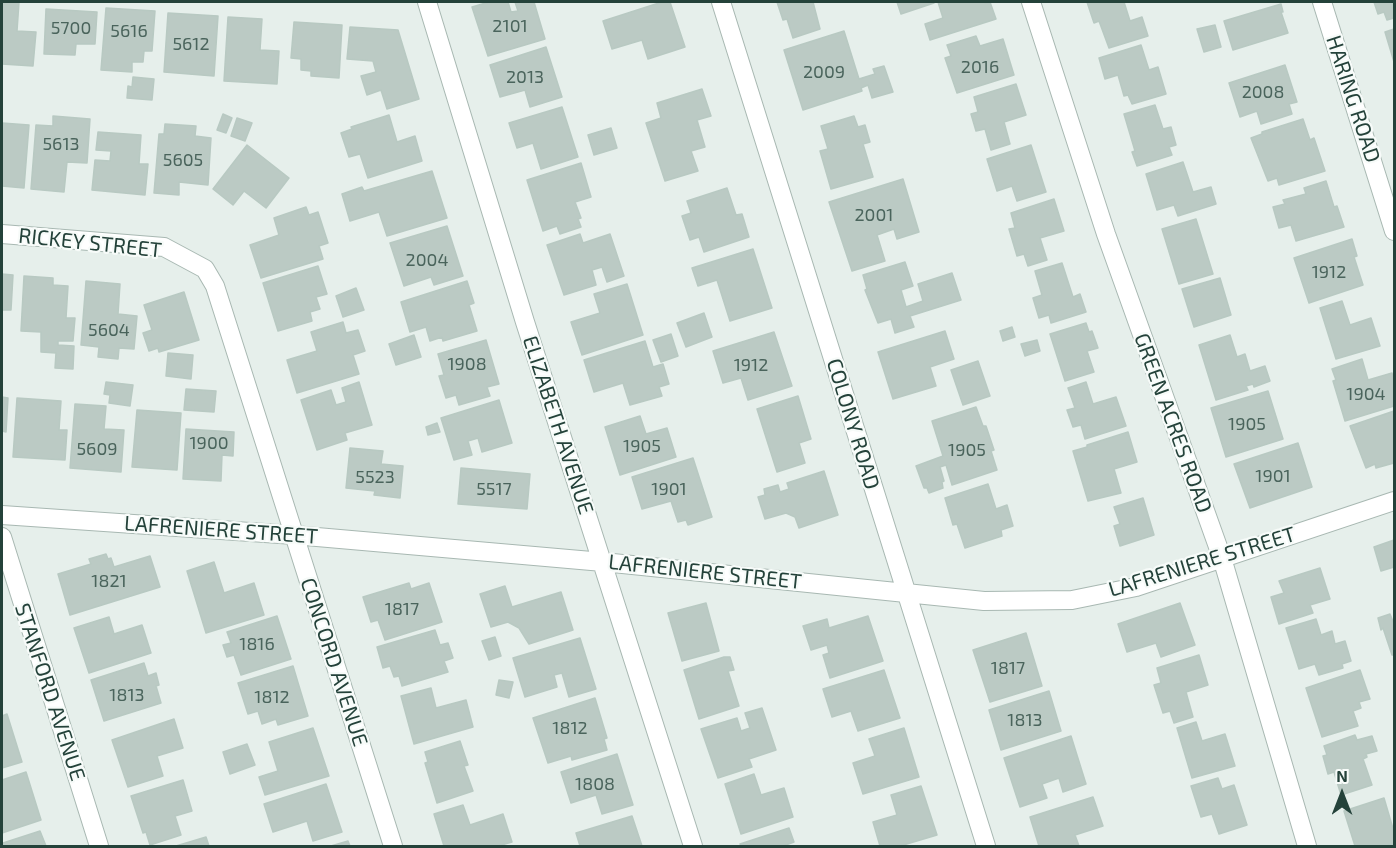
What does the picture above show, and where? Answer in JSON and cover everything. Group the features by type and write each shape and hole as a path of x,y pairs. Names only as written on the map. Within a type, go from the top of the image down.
{"street":[{"name":"ELIZABETH AVENUE","path":"427,2 525,322 693,846"},
{"name":"COLONY ROAD","path":"721,2 986,846"},
{"name":"GREEN ACRES ROAD","path":"1031,2 1106,234 1222,558 1307,846"},
{"name":"HARING ROAD","path":"1322,2 1395,231"},
{"name":"RICKEY STREET","path":"2,234 164,247 206,269 208,273"},
{"name":"CONCORD AVENUE","path":"208,273 215,286 393,846"},
{"name":"LAFRENIERE STREET","path":"2,515 294,535 603,562 984,601 1072,600 1136,587 1395,501"},
{"name":"STANFORD AVENUE","path":"2,537 99,846"}],"building":[{"path":"2,2 19,2 17,31 36,32 33,66 2,64"},
{"path":"489,2 508,2 511,12 518,11 515,2 534,2 545,39 488,56 472,7"},
{"path":"662,2 670,2 685,47 648,59 642,40 612,49 603,21"},
{"path":"777,2 813,2 820,29 793,38 787,19 783,20"},
{"path":"897,2 934,2 934,3 901,14"},
{"path":"938,2 990,2 996,19 930,40 925,24 943,18"},
{"path":"1087,2 1124,2 1130,21 1142,17 1148,36 1109,48 1099,21 1094,23"},
{"path":"1374,2 1394,2 1394,18 1387,20 1384,12 1378,14"},
{"path":"1281,4 1283,12 1281,12 1288,33 1233,50 1224,21"},
{"path":"106,8 155,11 152,51 144,51 143,62 132,62 132,72 101,70"},
{"path":"46,9 97,12 95,44 76,44 75,55 44,54"},
{"path":"168,13 218,16 214,76 164,72"},
{"path":"228,17 262,19 260,50 279,51 277,84 224,81"},
{"path":"294,22 342,25 339,78 311,76 311,71 301,70 301,59 291,58"},
{"path":"1215,25 1221,47 1204,52 1197,29"},
{"path":"350,27 398,30 419,99 387,109 381,90 367,95 361,76 376,72 373,61 347,59"},
{"path":"1394,29 1394,62 1385,32"},
{"path":"844,31 859,79 875,74 873,69 884,66 893,92 872,98 868,85 861,88 862,91 803,110 784,50"},
{"path":"976,36 980,46 1003,39 1014,75 957,93 945,58 951,56 947,45"},
{"path":"1141,45 1149,70 1158,67 1166,94 1132,104 1128,95 1124,96 1118,75 1105,79 1099,58"},
{"path":"546,47 562,97 530,107 525,90 500,97 490,65"},
{"path":"1285,65 1297,102 1289,104 1292,114 1261,124 1257,111 1240,117 1229,83"},
{"path":"133,77 154,79 152,100 127,98 128,86 132,87"},
{"path":"1016,84 1026,115 1004,122 1010,144 991,150 985,129 976,131 971,114 978,112 974,97"},
{"path":"702,89 711,116 697,120 705,147 691,151 698,171 665,181 646,123 661,118 657,103"},
{"path":"1155,105 1163,129 1171,127 1176,145 1169,147 1172,155 1137,166 1124,114"},
{"path":"562,107 578,157 541,169 533,143 517,148 509,123"},
{"path":"223,114 232,118 226,133 217,130"},
{"path":"389,115 397,142 415,136 422,161 368,178 360,154 349,157 341,133 352,129 351,127"},
{"path":"53,116 90,119 87,163 67,162 64,192 31,189 36,125 53,126"},
{"path":"854,116 858,127 865,125 870,142 863,144 873,177 831,189 820,151 828,149 821,126"},
{"path":"237,118 252,123 245,141 231,136"},
{"path":"1303,119 1310,140 1314,138 1325,171 1279,185 1277,178 1268,181 1251,138 1262,132"},
{"path":"2,123 29,125 24,188 2,186"},
{"path":"165,124 196,126 195,136 211,138 208,185 179,182 179,195 154,193 159,134 164,134"},
{"path":"611,128 617,148 594,155 588,135"},
{"path":"98,132 141,135 139,164 148,164 145,195 92,190 95,160 110,161 111,151 96,150"},
{"path":"247,145 289,178 266,208 244,191 233,205 213,189"},
{"path":"1031,145 1046,192 1017,201 1012,186 997,191 987,159"},
{"path":"1183,162 1193,192 1211,187 1216,204 1178,216 1174,205 1157,210 1146,174"},
{"path":"581,163 591,197 575,202 581,218 578,219 581,227 560,234 557,226 543,231 527,180"},
{"path":"432,171 447,218 387,236 379,212 350,221 342,194 362,187 364,191"},
{"path":"903,179 919,232 897,239 894,229 877,235 885,261 852,271 829,202"},
{"path":"1326,181 1334,207 1337,206 1344,227 1296,241 1291,225 1279,228 1273,207 1285,204 1283,200 1306,194 1304,188"},
{"path":"727,188 736,215 742,214 749,237 704,252 699,237 690,240 682,216 691,213 687,201"},
{"path":"1054,199 1064,231 1040,238 1047,260 1028,266 1024,254 1017,256 1009,229 1015,228 1011,213"},
{"path":"306,207 309,215 318,212 328,243 319,246 323,259 261,278 250,245 279,235 274,218"},
{"path":"1196,219 1213,274 1179,284 1162,229"},
{"path":"447,226 463,276 434,285 431,277 404,286 390,243"},
{"path":"580,234 583,243 610,234 624,276 607,282 602,267 592,270 596,285 564,295 547,245"},
{"path":"1352,239 1357,256 1354,257 1363,285 1309,303 1294,258"},
{"path":"753,249 772,308 730,321 717,280 698,286 692,268"},
{"path":"905,262 913,286 901,290 906,307 923,301 918,284 952,273 961,300 910,316 914,327 895,333 891,319 878,323 865,290 867,289 863,275"},
{"path":"1062,263 1073,297 1080,294 1086,312 1051,323 1049,315 1039,318 1033,298 1042,295 1035,271"},
{"path":"318,266 327,294 316,297 320,309 310,312 312,321 278,331 263,283"},
{"path":"2,274 13,275 11,310 2,310"},
{"path":"24,276 53,278 53,285 68,286 66,318 75,318 73,341 58,341 58,345 74,346 73,369 55,368 56,353 41,352 41,332 21,331"},
{"path":"1220,278 1231,315 1194,327 1182,289"},
{"path":"86,281 120,284 118,314 137,316 134,349 119,348 118,359 98,357 99,347 81,345"},
{"path":"467,281 474,303 469,305 477,331 443,341 442,337 430,341 426,327 410,332 401,302"},
{"path":"627,284 643,335 582,355 571,322 600,313 594,294"},
{"path":"356,288 364,310 343,317 336,296"},
{"path":"184,292 199,340 159,352 158,348 149,351 143,333 152,330 144,305"},
{"path":"1342,301 1350,325 1371,318 1380,346 1336,359 1320,308"},
{"path":"704,313 712,337 686,347 677,323"},
{"path":"343,322 346,333 358,330 365,351 353,355 359,374 297,393 287,360 317,351 311,332"},
{"path":"1086,323 1089,332 1092,331 1098,348 1087,351 1094,372 1065,381 1050,334"},
{"path":"1012,327 1015,337 1003,341 1000,331"},
{"path":"945,331 954,359 930,367 936,386 893,399 878,352"},
{"path":"774,332 792,386 748,400 741,378 723,383 713,351"},
{"path":"671,334 678,356 661,362 653,340"},
{"path":"414,335 421,357 396,365 389,344"},
{"path":"1230,335 1237,357 1245,354 1250,371 1265,366 1270,381 1254,387 1253,384 1246,386 1248,390 1216,400 1199,345"},
{"path":"486,340 499,384 487,387 490,396 459,405 456,395 446,398 439,376 444,375 438,354"},
{"path":"1037,340 1040,351 1025,356 1021,344"},
{"path":"645,341 653,367 663,364 669,384 659,387 662,396 630,405 623,383 594,392 584,360"},
{"path":"168,353 193,355 191,379 166,376"},
{"path":"1362,359 1368,380 1392,373 1394,406 1345,421 1333,381 1336,380 1332,369"},
{"path":"978,361 990,396 963,405 951,370"},
{"path":"106,382 133,385 130,406 109,403 110,395 104,394"},
{"path":"359,382 372,425 345,433 347,440 317,450 301,400 331,390 336,405 346,402 342,388"},
{"path":"1086,382 1093,404 1116,397 1126,426 1085,439 1081,425 1073,427 1067,410 1075,408 1068,388"},
{"path":"186,389 216,391 214,412 184,410"},
{"path":"1268,391 1283,439 1226,457 1211,408"},
{"path":"798,396 811,439 799,443 805,463 777,472 757,409"},
{"path":"2,397 8,398 6,432 2,431"},
{"path":"17,398 61,401 59,430 67,430 65,460 13,457"},
{"path":"499,400 512,443 482,452 478,438 468,441 472,455 454,460 441,418"},
{"path":"75,404 106,406 104,429 124,430 121,472 70,468"},
{"path":"976,407 983,426 986,426 994,450 991,451 997,470 952,485 946,465 940,467 944,481 942,482 943,488 929,493 927,488 924,488 916,466 943,456 932,421"},
{"path":"137,410 181,413 177,470 132,467"},
{"path":"1394,411 1394,463 1376,468 1375,464 1366,468 1350,426"},
{"path":"640,416 646,434 667,428 676,457 620,475 605,427"},
{"path":"437,423 440,432 428,435 426,427"},
{"path":"186,429 234,432 233,456 222,455 221,481 183,479"},
{"path":"1128,432 1137,462 1114,469 1121,493 1088,501 1073,451"},
{"path":"1298,443 1312,487 1250,508 1234,464"},
{"path":"350,448 383,451 381,464 403,466 400,498 374,495 375,491 346,488"},
{"path":"693,458 712,517 688,525 686,520 678,522 671,501 642,509 632,477"},
{"path":"461,468 530,474 527,509 458,504"},
{"path":"824,471 838,515 799,528 795,517 786,513 765,519 758,497 765,495 764,489 778,485 780,492 789,489 787,483"},
{"path":"988,484 996,509 1007,505 1013,526 1001,530 1002,536 965,548 957,524 953,525 945,498"},
{"path":"1143,498 1154,535 1120,546 1114,526 1120,524 1114,507"},
{"path":"1394,540 1394,567 1381,571 1374,547"},
{"path":"106,554 108,559 111,558 114,567 150,556 160,587 70,615 58,574 91,564 89,559"},
{"path":"214,562 224,593 254,583 264,615 206,633 187,571"},
{"path":"1320,568 1330,599 1310,605 1313,613 1279,624 1271,597 1284,593 1279,581"},
{"path":"409,583 411,589 429,583 442,622 385,640 378,620 371,622 363,597"},
{"path":"505,586 512,607 561,592 573,630 529,644 519,628 508,622 491,627 480,594"},
{"path":"706,603 719,651 682,661 668,613"},
{"path":"1180,603 1195,645 1161,657 1156,643 1127,652 1118,624"},
{"path":"1390,614 1394,624 1394,655 1392,655 1383,628 1381,630 1378,618"},
{"path":"277,616 291,659 241,675 234,655 227,657 223,645 231,643 227,632"},
{"path":"868,616 883,661 830,678 823,655 829,653 827,645 811,650 803,626 827,619 829,628"},
{"path":"109,617 114,634 142,625 151,653 89,673 74,628"},
{"path":"1316,619 1321,635 1332,631 1335,644 1345,641 1351,661 1342,664 1343,668 1319,675 1315,664 1299,669 1286,628"},
{"path":"435,630 440,645 448,643 453,658 444,661 448,672 402,686 399,676 394,677 390,666 383,668 377,647"},
{"path":"1026,633 1042,686 990,702 973,650"},
{"path":"495,637 501,656 489,660 482,641"},
{"path":"580,638 596,689 569,697 562,673 554,675 557,687 525,697 513,658"},
{"path":"1199,655 1208,685 1186,692 1193,717 1174,723 1170,711 1163,713 1154,685 1161,683 1157,668"},
{"path":"730,657 734,670 728,671 739,706 699,719 684,670"},
{"path":"144,663 148,676 156,673 159,685 156,686 161,703 104,721 91,680"},
{"path":"293,666 308,716 278,725 276,719 262,724 258,711 248,714 238,683"},
{"path":"884,670 900,718 858,731 851,711 832,717 823,689"},
{"path":"1360,670 1370,699 1359,702 1361,708 1353,711 1358,726 1322,737 1306,688"},
{"path":"499,680 513,682 509,698 496,695"},
{"path":"431,688 436,708 466,700 473,727 414,744 401,696"},
{"path":"1049,691 1061,731 1001,750 989,710"},
{"path":"595,698 607,738 604,739 607,750 572,760 571,756 548,763 533,718"},
{"path":"762,708 776,750 749,759 752,767 718,778 701,729 737,718 741,731 750,728 745,713"},
{"path":"7,714 22,762 2,768 2,716"},
{"path":"174,719 183,748 157,756 163,776 128,787 112,740"},
{"path":"1196,722 1202,741 1225,734 1235,766 1192,778 1177,728"},
{"path":"313,728 329,776 265,795 259,777 278,771 269,742"},
{"path":"904,728 919,777 863,794 853,763 875,756 869,739"},
{"path":"1355,735 1357,740 1372,736 1377,751 1366,754 1367,757 1363,759 1372,785 1341,795 1334,772 1328,774 1323,756 1327,755 1324,746"},
{"path":"1071,736 1086,784 1063,792 1059,778 1042,784 1047,798 1020,807 1004,758"},
{"path":"460,741 468,765 464,766 473,791 437,803 425,763 428,762 425,752"},
{"path":"247,744 255,765 230,774 223,752"},
{"path":"617,754 633,805 602,814 596,795 571,803 561,772"},
{"path":"26,772 41,820 2,833 2,780"},
{"path":"754,774 761,795 784,788 793,817 741,834 725,784"},
{"path":"1218,778 1222,789 1234,785 1247,825 1219,834 1212,814 1201,817 1191,786"},
{"path":"183,780 192,811 175,816 181,835 150,845 146,832 143,833 131,796"},
{"path":"326,784 342,832 313,841 307,821 273,832 264,804"},
{"path":"921,786 937,835 900,846 880,846 873,822 897,815 891,795"},
{"path":"1093,797 1103,826 1075,835 1079,846 1039,846 1030,817"},
{"path":"1384,798 1394,832 1394,844 1355,846 1344,811"},
{"path":"463,805 470,825 503,814 512,842 498,846 444,846 434,814"},
{"path":"632,816 642,846 580,846 576,833"},
{"path":"789,828 794,842 783,846 741,846 740,844"},
{"path":"40,831 46,846 4,846 3,843"},
{"path":"206,837 209,846 176,846"},
{"path":"348,841 350,846 331,846"}]}
